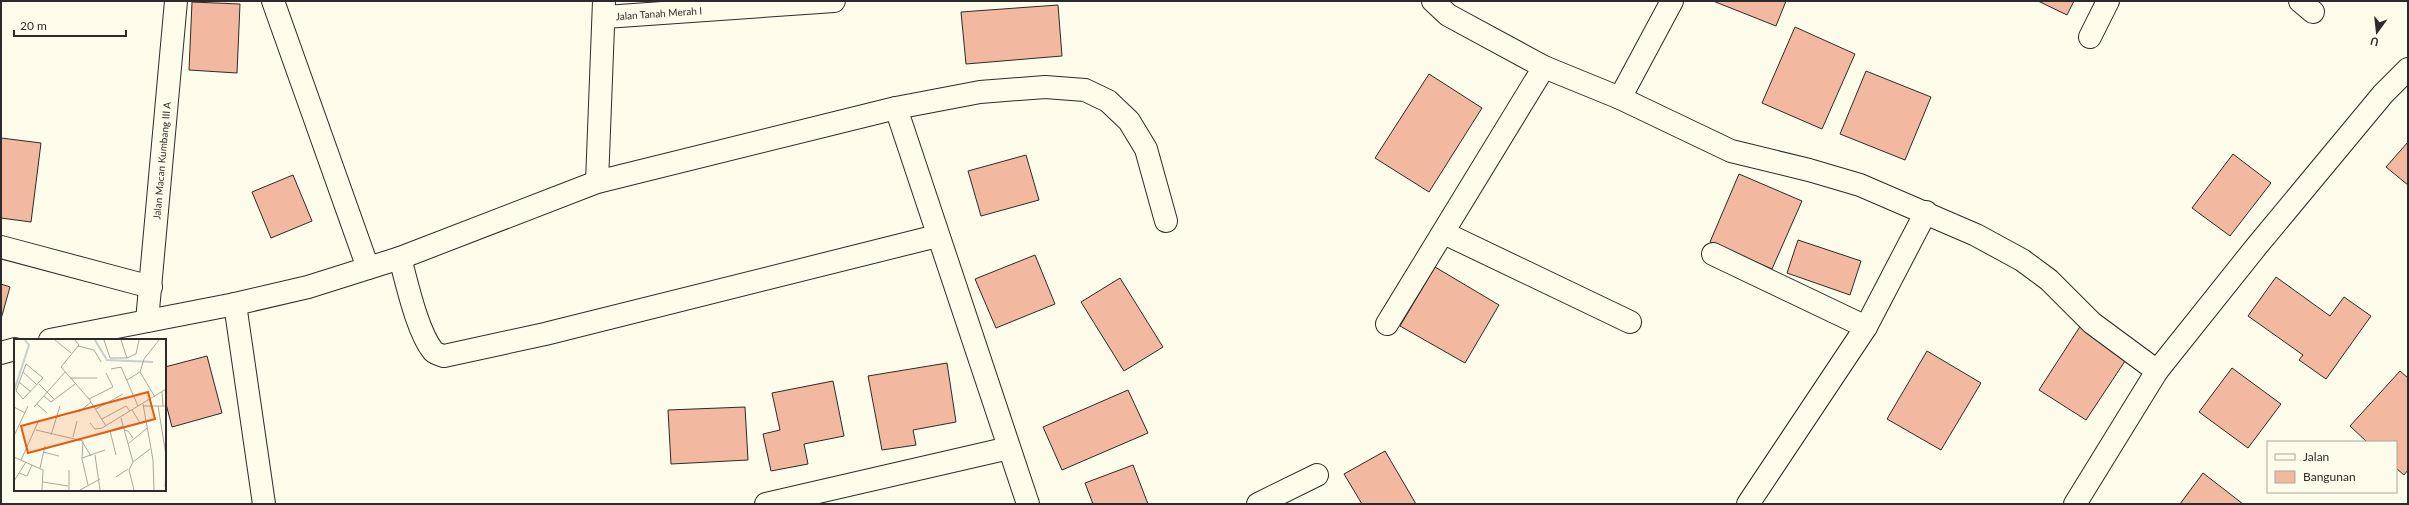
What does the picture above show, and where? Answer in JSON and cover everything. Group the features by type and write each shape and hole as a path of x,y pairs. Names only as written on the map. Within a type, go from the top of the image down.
{"street":[{"name":"Jalan Macan Kumbang III A","path":"147,321 176,1"},
{"path":"273,1 368,268"},
{"name":"Jalan Tanah Merah I","path":"604,9 834,1"},
{"path":"1433,1 1448,15 1544,67 1620,98 1731,151 1809,170 1860,185 1926,212 1976,235 2022,260 2049,280 2092,323 2157,371"},
{"path":"1620,98 1672,1"},
{"path":"2090,37 2108,1"},
{"path":"597,182 604,9"},
{"path":"1386,324 1444,233 1544,67"},
{"path":"2075,504 2157,371 2266,235 2383,94 2408,69"},
{"path":"55,339 235,304 308,287 400,258 597,182 896,108 980,92 1045,87 1085,90 1108,101 1129,121 1146,149 1166,221"},
{"path":"896,108 908,138 937,236 1028,504"},
{"path":"1748,504 1866,327 1926,212"},
{"path":"1444,233 1630,322"},
{"path":"400,258 415,312 425,335 433,350 444,356 545,334 937,236"},
{"path":"1,247 151,286"},
{"path":"1713,254 1866,327"},
{"path":"235,304 264,504"},
{"path":"1,353 14,349"},
{"path":"766,504 1009,448"},
{"path":"1258,504 1317,475"}],"building":[{"path":"1713,1 1786,1 1776,26"},
{"path":"2038,1 2074,1 2067,15"},
{"path":"192,2 240,4 237,73 189,70"},
{"path":"1058,5 1062,56 966,64 961,12"},
{"path":"1795,27 1855,54 1822,129 1762,103"},
{"path":"1866,71 1931,97 1905,160 1840,134"},
{"path":"1429,74 1482,108 1429,192 1375,158"},
{"path":"1,138 41,143 31,222 1,218"},
{"path":"2408,142 2408,185 2386,167"},
{"path":"2233,154 2271,183 2230,236 2192,208"},
{"path":"1026,155 1039,200 981,216 968,171"},
{"path":"1739,174 1802,201 1772,269 1710,242"},
{"path":"293,175 312,221 271,238 252,192"},
{"path":"1798,240 1861,261 1850,295 1787,273"},
{"path":"1035,255 1055,304 996,328 975,279"},
{"path":"1435,267 1499,305 1465,363 1400,326"},
{"path":"2276,277 2330,316 2344,297 2371,316 2326,379 2299,360 2303,355 2248,316"},
{"path":"1120,278 1163,347 1124,371 1081,302"},
{"path":"1,284 10,287 1,319"},
{"path":"2081,325 2129,355 2086,420 2039,390"},
{"path":"1927,351 1981,383 1941,450 1887,419"},
{"path":"207,356 222,413 172,427 166,404 166,367"},
{"path":"947,363 956,422 913,430 916,445 882,450 868,376"},
{"path":"2232,368 2281,404 2248,448 2199,412"},
{"path":"2400,371 2408,378 2408,470 2404,475 2397,469 2397,441 2366,441 2350,426"},
{"path":"833,381 844,436 804,444 808,464 771,471 763,434 780,430 772,393"},
{"path":"1128,390 1148,433 1062,470 1043,427"},
{"path":"745,407 748,460 671,464 668,410"},
{"path":"1385,451 1416,504 1362,504 1344,474"},
{"path":"1133,465 1148,504 1093,504 1085,483"},
{"path":"2203,473 2243,504 2180,504"}]}
